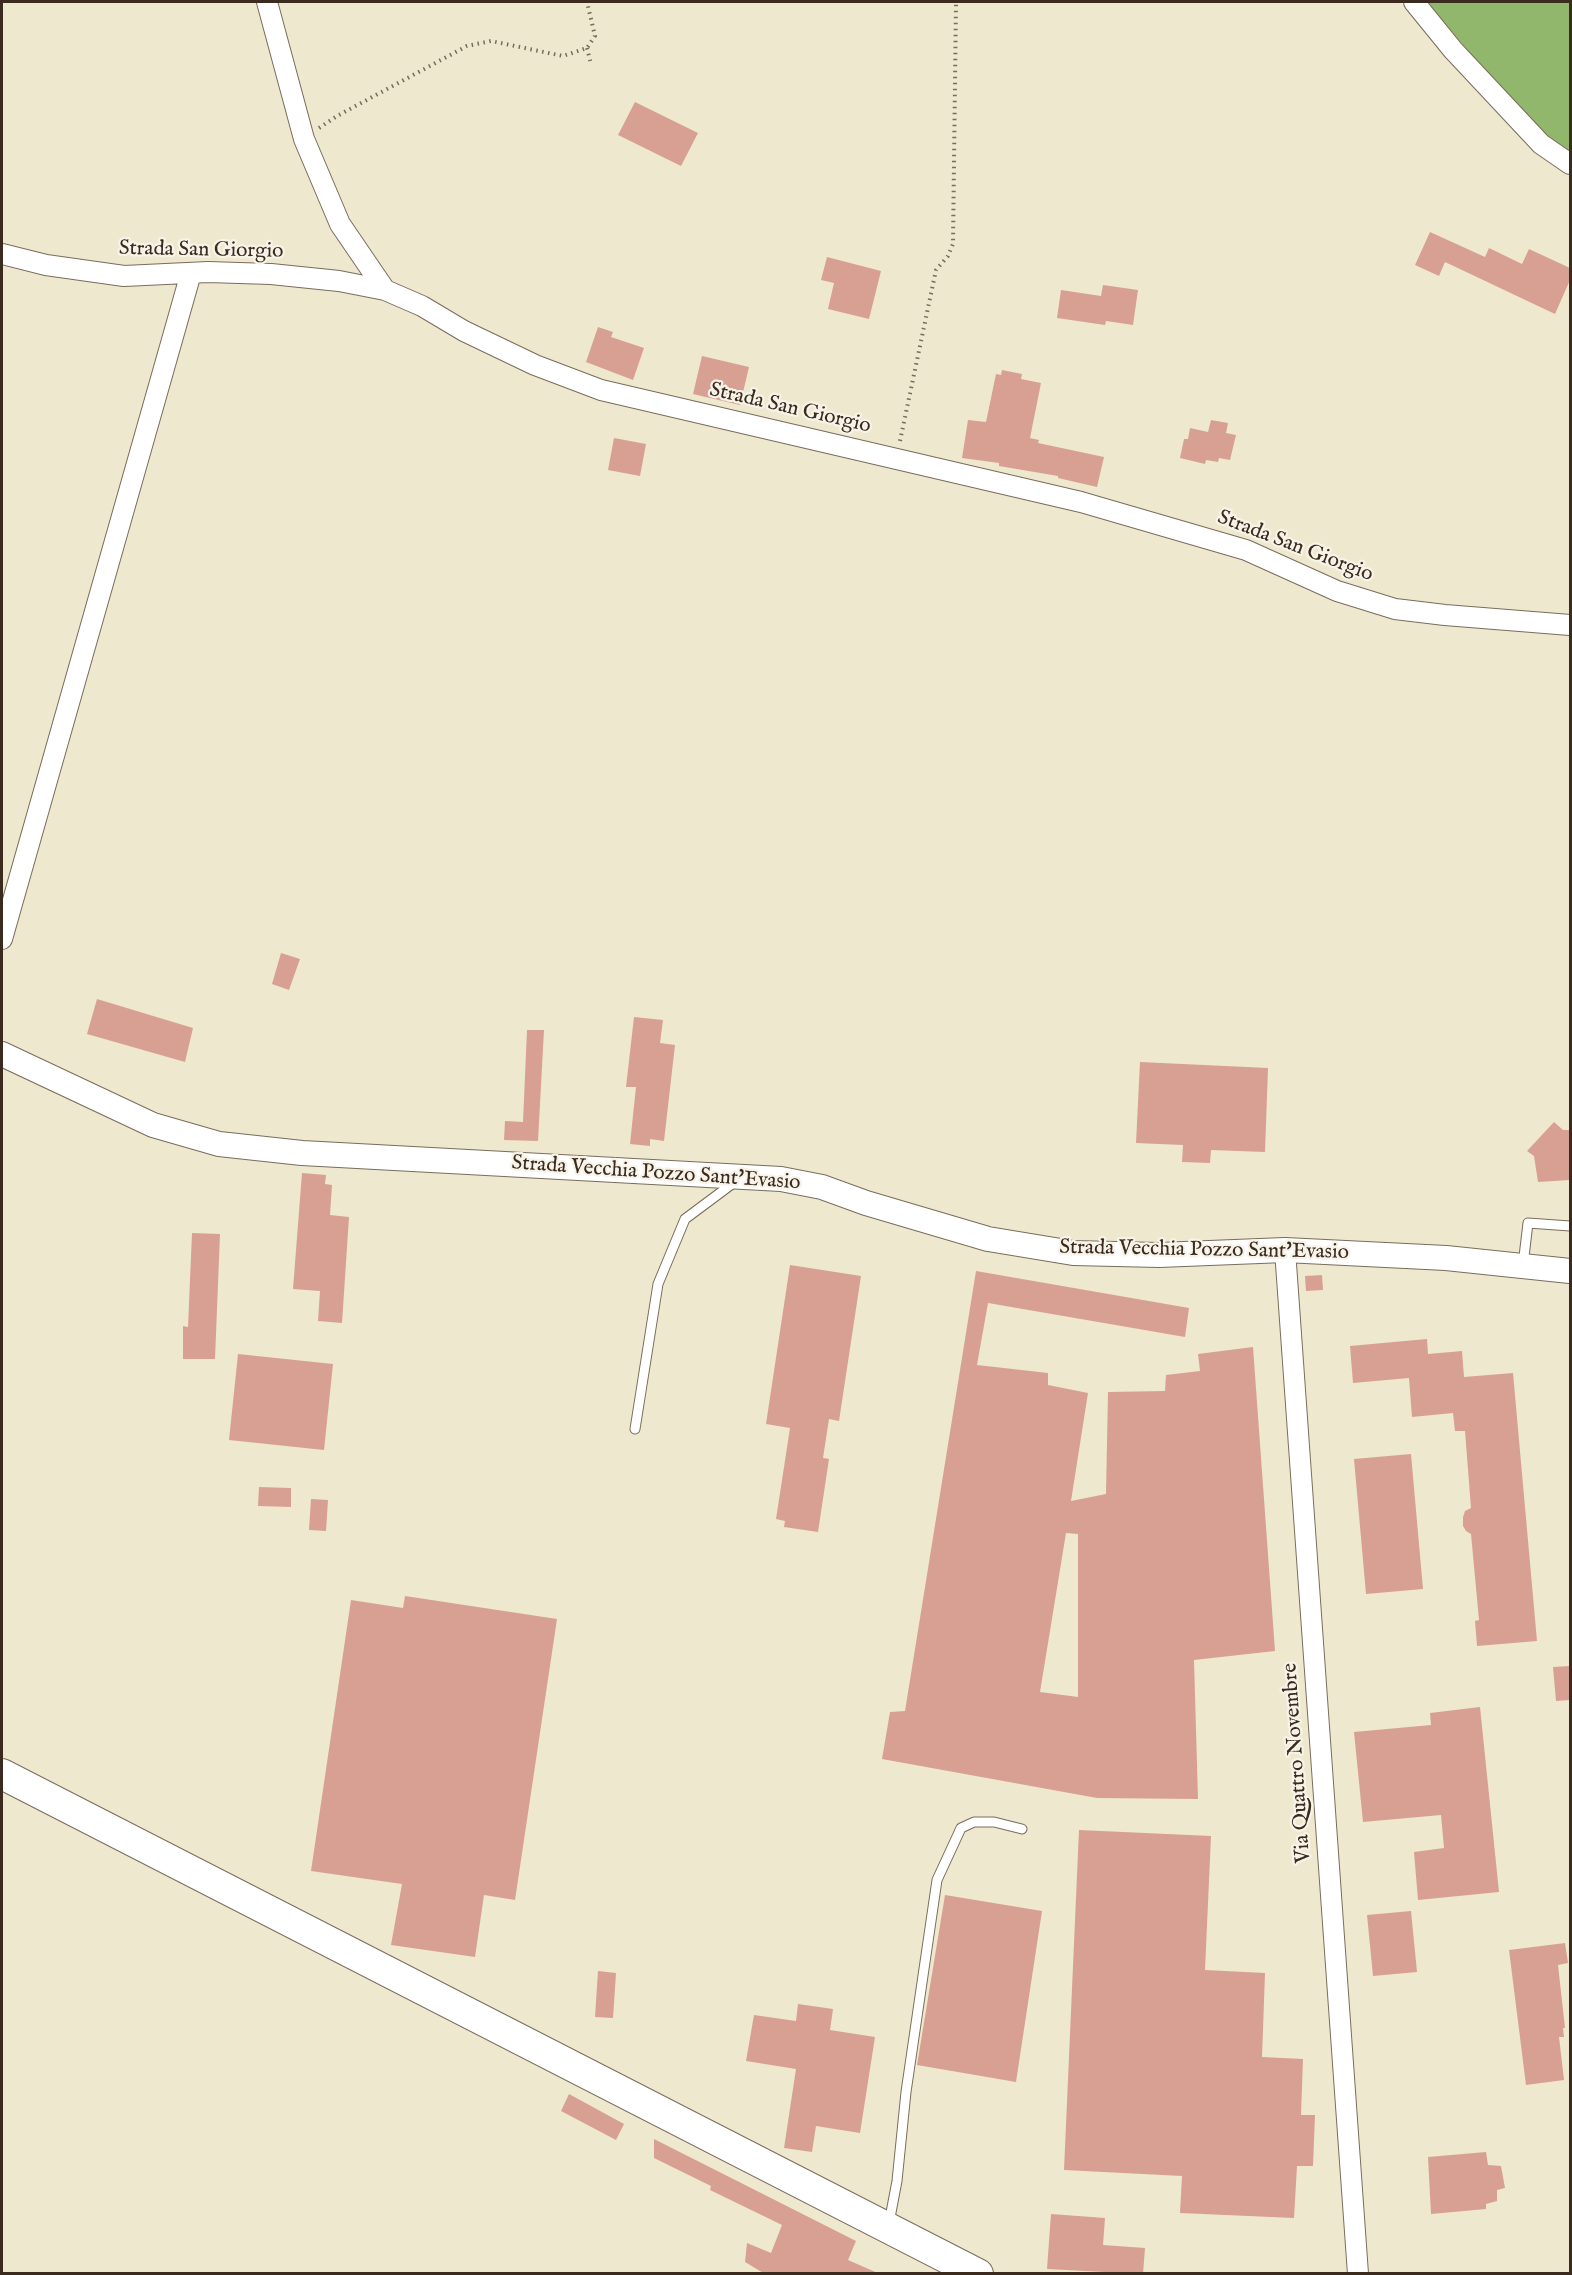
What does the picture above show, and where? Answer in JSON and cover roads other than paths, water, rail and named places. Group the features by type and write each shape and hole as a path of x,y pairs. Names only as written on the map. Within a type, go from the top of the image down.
{"main road":[{"path":"2,1774 978,2274"}],"street":[{"path":"267,2 304,139 340,224 385,290"},
{"path":"1414,2 1453,50 1541,144 1570,165"},
{"name":"Strada San Giorgio","path":"2,254 46,265 124,276 199,273 271,274 339,281 385,290 422,306 464,331 535,365 601,390 1081,502 1246,550 1337,591 1395,609 1570,625"},
{"path":"2,939 199,273"},
{"name":"Strada Vecchia Pozzo Sant'Evasio","path":"2,1054 153,1125 219,1144 302,1153 781,1179 822,1187 866,1203 988,1239 1073,1253 1159,1255 1285,1250 1446,1258 1570,1271"},
{"name":"Via Quattro Novembre","path":"1285,1250 1358,2274"}],"lane":[{"path":"635,1429 658,1284 685,1219 742,1176"},
{"path":"1523,1267 1528,1223 1570,1226"},
{"path":"888,2228 897,2181 906,2092 937,1880 961,1828 974,1822 994,1822 1022,1829"}]}
